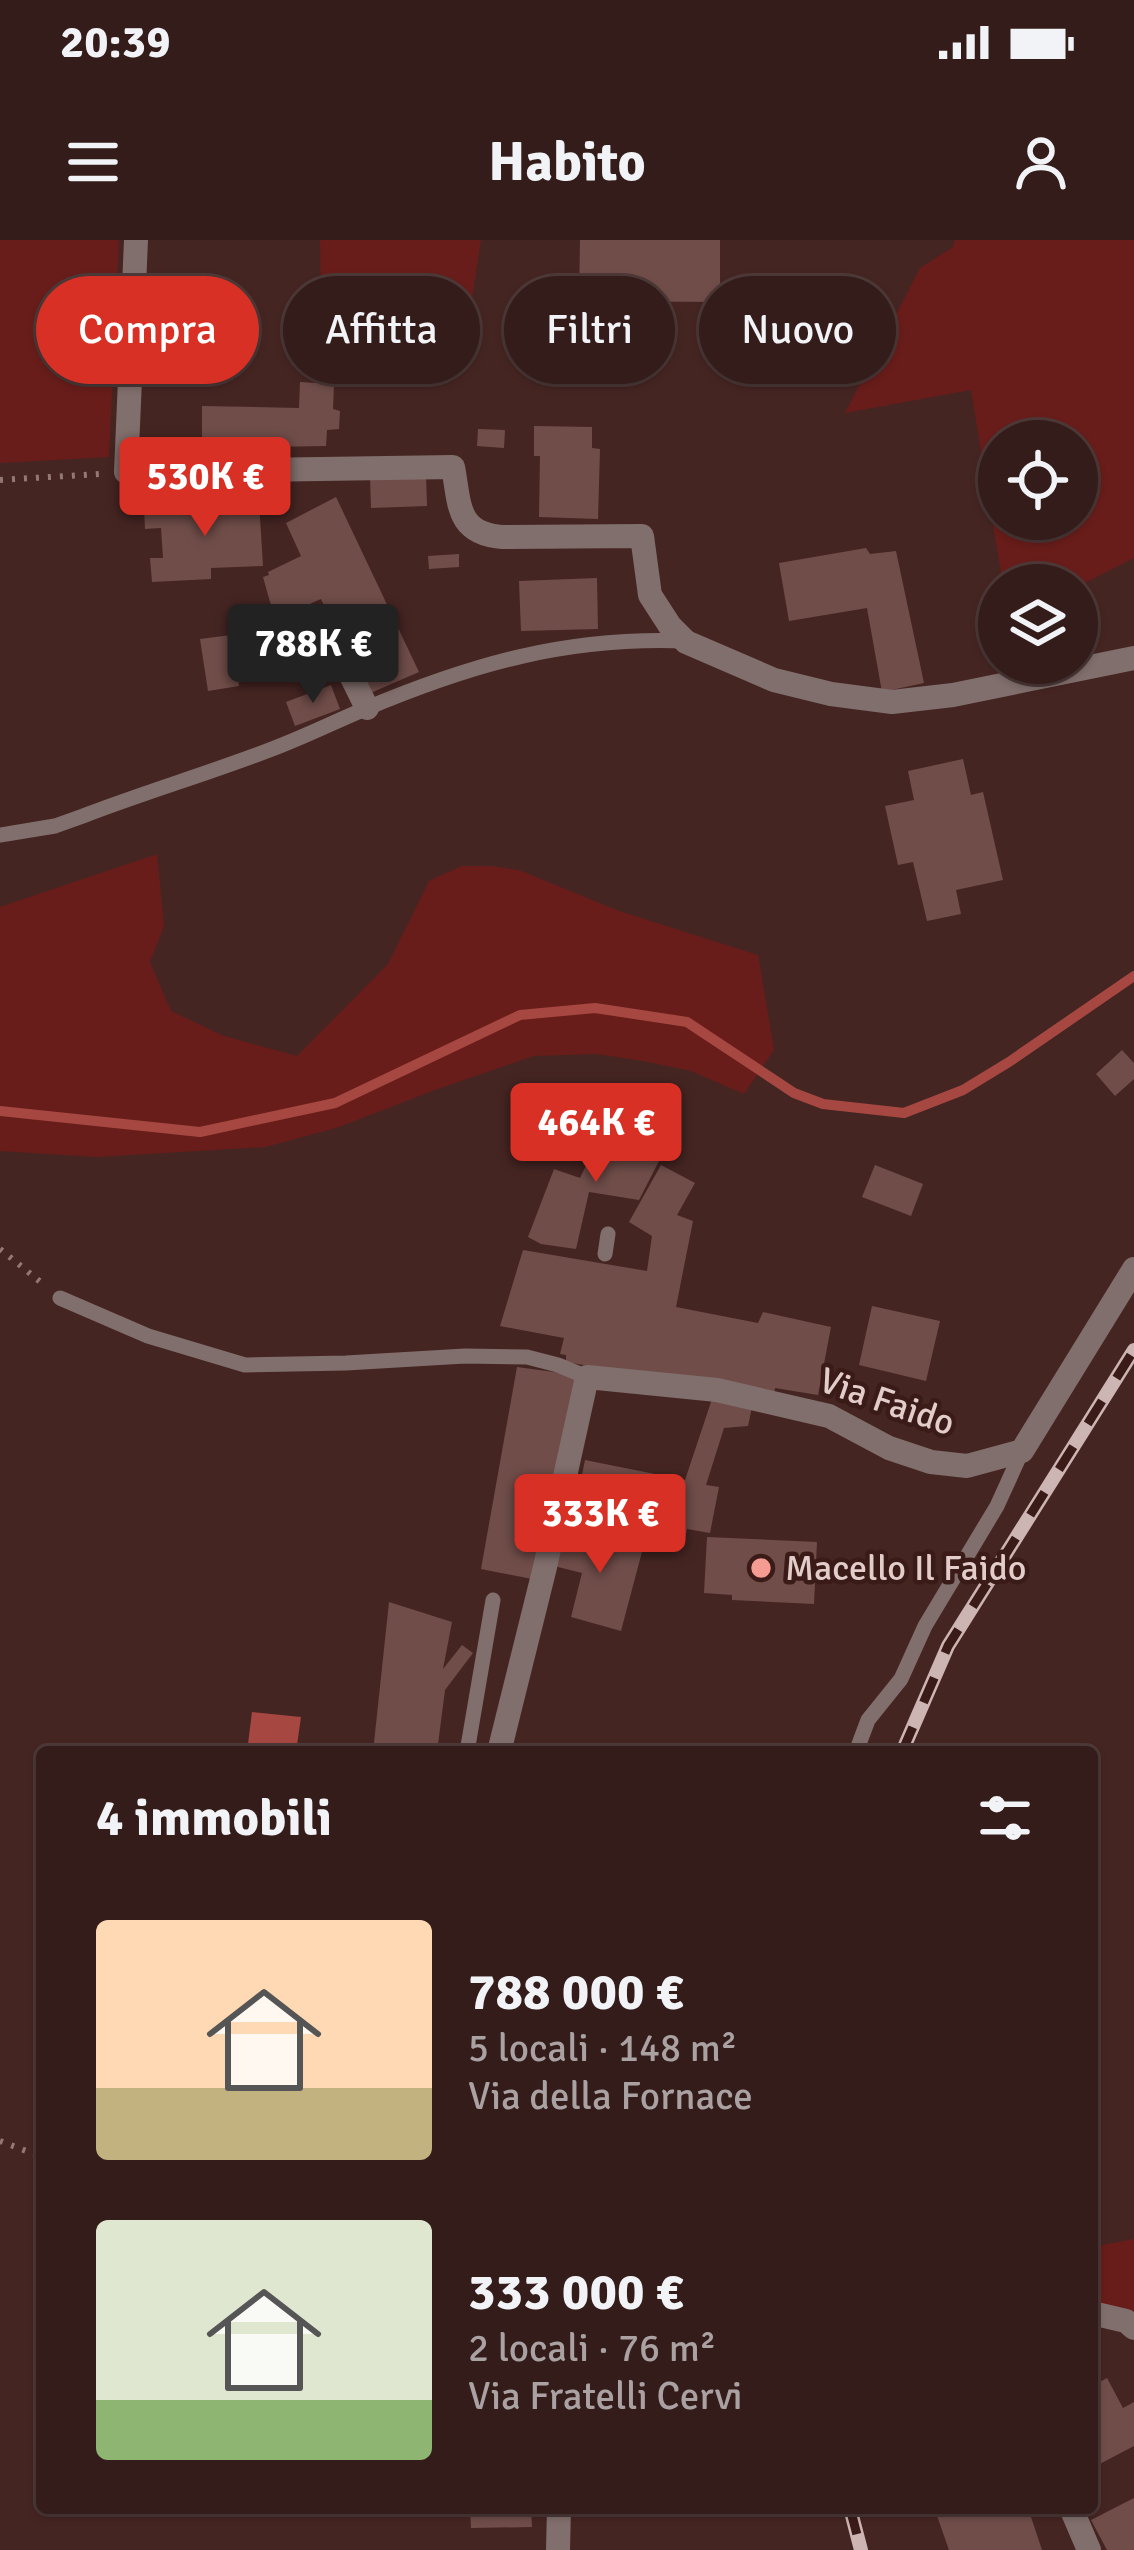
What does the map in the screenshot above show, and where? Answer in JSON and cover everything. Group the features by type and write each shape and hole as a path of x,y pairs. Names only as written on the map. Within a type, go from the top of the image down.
{"street":[{"path":"136,240 127,472 453,467 461,513 471,528 485,536 642,536 650,596 686,642 774,680 830,694 892,702 953,695 1134,658"},
{"path":"323,620 367,708"},
{"path":"1022,1451 1134,1269"},
{"path":"500,1746 587,1377"},
{"name":"Via Faido","path":"587,1377 717,1390 829,1416 890,1448 931,1462 967,1466 1022,1451"},
{"path":"1098,2314 1126,2321 1134,2328"},
{"path":"558,2550 560,2514"},
{"path":"1074,2514 1089,2550"}],"lane":[{"path":"0,835 55,826 275,748 478,667 593,643 686,642"},
{"path":"605,1254 608,1234"},
{"path":"60,1298 148,1336 245,1365 527,1357 587,1377"},
{"path":"858,1746 868,1720 902,1679 925,1626 997,1506 1022,1451"},
{"path":"467,1746 493,1600"}],"path":[{"path":"0,480 127,472"},
{"path":"0,1249 60,1298"},
{"path":"0,2141 36,2155"}],"shaded area":[{"path":"0,240 119,240 117,276 36,276 36,384 112,384 109,457 0,463"},
{"path":"320,240 481,240 475,276 321,276"},
{"path":"955,240 1134,240 1134,558 1098,576 1098,564 1000,564 996,540 1098,540 1098,420 978,420 978,433 971,390 845,413 860,384 896,384 896,314 920,268 953,247"},
{"path":"157,854 164,926 150,962 171,1011 224,1036 297,1056 388,964 429,881 461,866 491,866 519,870 619,911 758,955 774,1050 744,1094 691,1071 643,1061 596,1054 533,1056 339,1127 266,1147 97,1157 0,1151 0,907"},
{"path":"252,1712 301,1717 297,1746 248,1746"},
{"path":"1134,2239 1134,2328 1098,2307 1098,2246"}],"building":[{"path":"580,240 720,240 720,276 699,276 699,302 675,302 675,276 579,276"},
{"path":"300,384 334,384 333,409 340,411 339,429 327,430 326,446 202,448 202,406 299,408"},
{"path":"534,426 592,427 592,448 600,449 598,519 539,517 540,456 534,456"},
{"path":"478,429 505,430 504,448 477,446"},
{"path":"426,476 427,506 371,508 370,477"},
{"path":"336,497 419,672 366,695 321,599 280,623 263,577 301,556 286,523"},
{"path":"259,501 263,566 211,568 211,579 152,582 150,558 163,558 161,528 145,529 144,507"},
{"path":"866,548 870,554 896,551 924,683 882,692 867,608 789,621 779,563"},
{"path":"459,554 459,567 429,569 428,556"},
{"path":"597,578 598,629 521,631 519,581"},
{"path":"231,635 239,686 208,691 200,639"},
{"path":"331,685 340,709 295,726 286,702"},
{"path":"963,759 971,795 983,792 1003,880 956,890 961,914 927,921 913,862 898,865 885,806 914,800 908,771"},
{"path":"1122,1050 1134,1063 1134,1079 1115,1096 1096,1074"},
{"path":"608,1129 655,1131 659,1161 639,1200 589,1192 576,1249 541,1244 528,1237 554,1169 580,1178"},
{"path":"661,1165 695,1183 677,1215 693,1221 676,1307 758,1323 763,1312 831,1327 818,1395 775,1388 774,1398 566,1362 566,1355 560,1354 564,1338 500,1326 523,1250 647,1271 652,1236 629,1222"},
{"path":"875,1165 923,1184 911,1216 862,1197"},
{"path":"872,1306 940,1321 926,1381 859,1365"},
{"path":"517,1367 576,1375 537,1580 481,1569"},
{"path":"712,1399 753,1402 748,1426 724,1428 706,1485 719,1487 710,1533 687,1529 684,1547 572,1524 585,1460 685,1480"},
{"path":"565,1527 643,1548 621,1631 571,1617 582,1573 554,1566"},
{"name":"Macello Il Faido","path":"707,1537 817,1542 814,1604 732,1600 732,1595 704,1593"},
{"path":"389,1602 452,1622 443,1669 462,1645 473,1653 445,1690 438,1746 374,1746"},
{"path":"1107,2378 1123,2408 1134,2402 1134,2446 1098,2465 1098,2383"},
{"path":"1134,2498 1134,2550 1107,2550 1091,2520"},
{"path":"470,2514 531,2514 532,2527 471,2528"},
{"path":"936,2514 1030,2514 1042,2550 949,2550"}],"waterway":[{"path":"0,1111 200,1132 335,1103 520,1015 595,1008 687,1022 794,1093 823,1104 904,1113 963,1090 1134,976"}],"railway":[{"path":"905,1746 948,1646 1134,1350"},
{"path":"852,2514 861,2550"}],"place":[{"name":"Macello Il Faido","path":"761,1568"}]}
